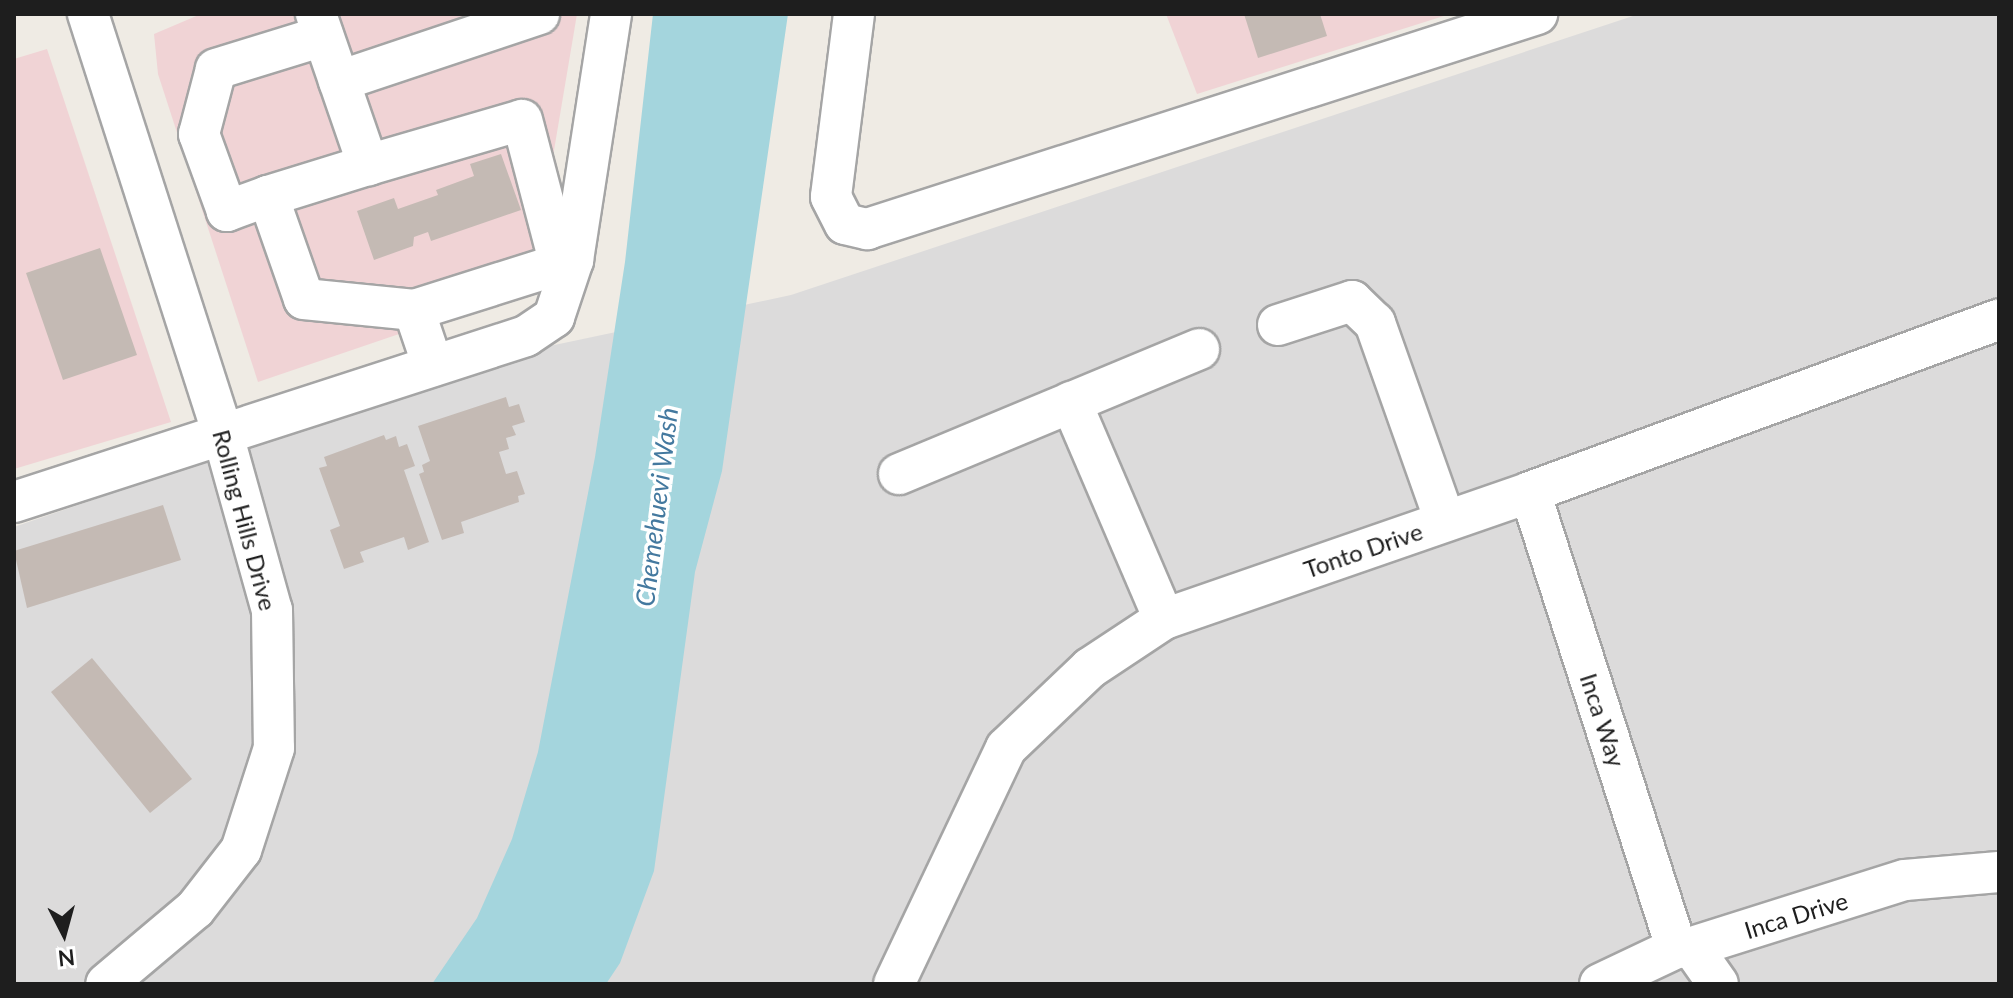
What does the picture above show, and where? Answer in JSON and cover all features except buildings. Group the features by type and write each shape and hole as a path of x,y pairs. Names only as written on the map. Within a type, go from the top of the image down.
{"street":[{"name":"Rolling Hills Drive","path":"88,14 223,435 272,610 274,748 241,850 195,909 106,984"},
{"path":"339,81 539,14"},
{"path":"14,502 526,336 554,317 567,262 611,14"},
{"path":"854,14 831,197 845,224 867,229 1537,14"},
{"path":"368,165 319,25 216,69 199,134 227,211 522,120 567,262"},
{"path":"268,196 304,299 414,310 567,262"},
{"path":"1278,325 1352,301 1375,323 1445,521"},
{"path":"414,310 433,366"},
{"name":"Tonto Drive","path":"894,984 1006,748 1090,668 1164,619 1530,492 1999,319"},
{"path":"899,474 1199,349"},
{"path":"1071,402 1164,619"},
{"name":"Inca Way","path":"1530,492 1684,948 1718,984"},
{"name":"Inca Drive","path":"1600,984 1684,948 1905,880 1999,872"}],"shaded area":[{"path":"201,14 577,14 536,257 499,300 258,382 158,74 154,34"},
{"path":"1166,14 1450,14 1197,94"},
{"path":"1639,14 1999,14 1999,984 14,984 14,527 526,351 791,295"},
{"path":"47,49 171,422 14,469 14,59"}],"water":[{"name":"Chemehuevi Wash","path":"653,14 788,14 722,471 695,572 654,871 620,963 606,984 432,984 477,918 512,839 538,752 595,457 625,262"}]}
